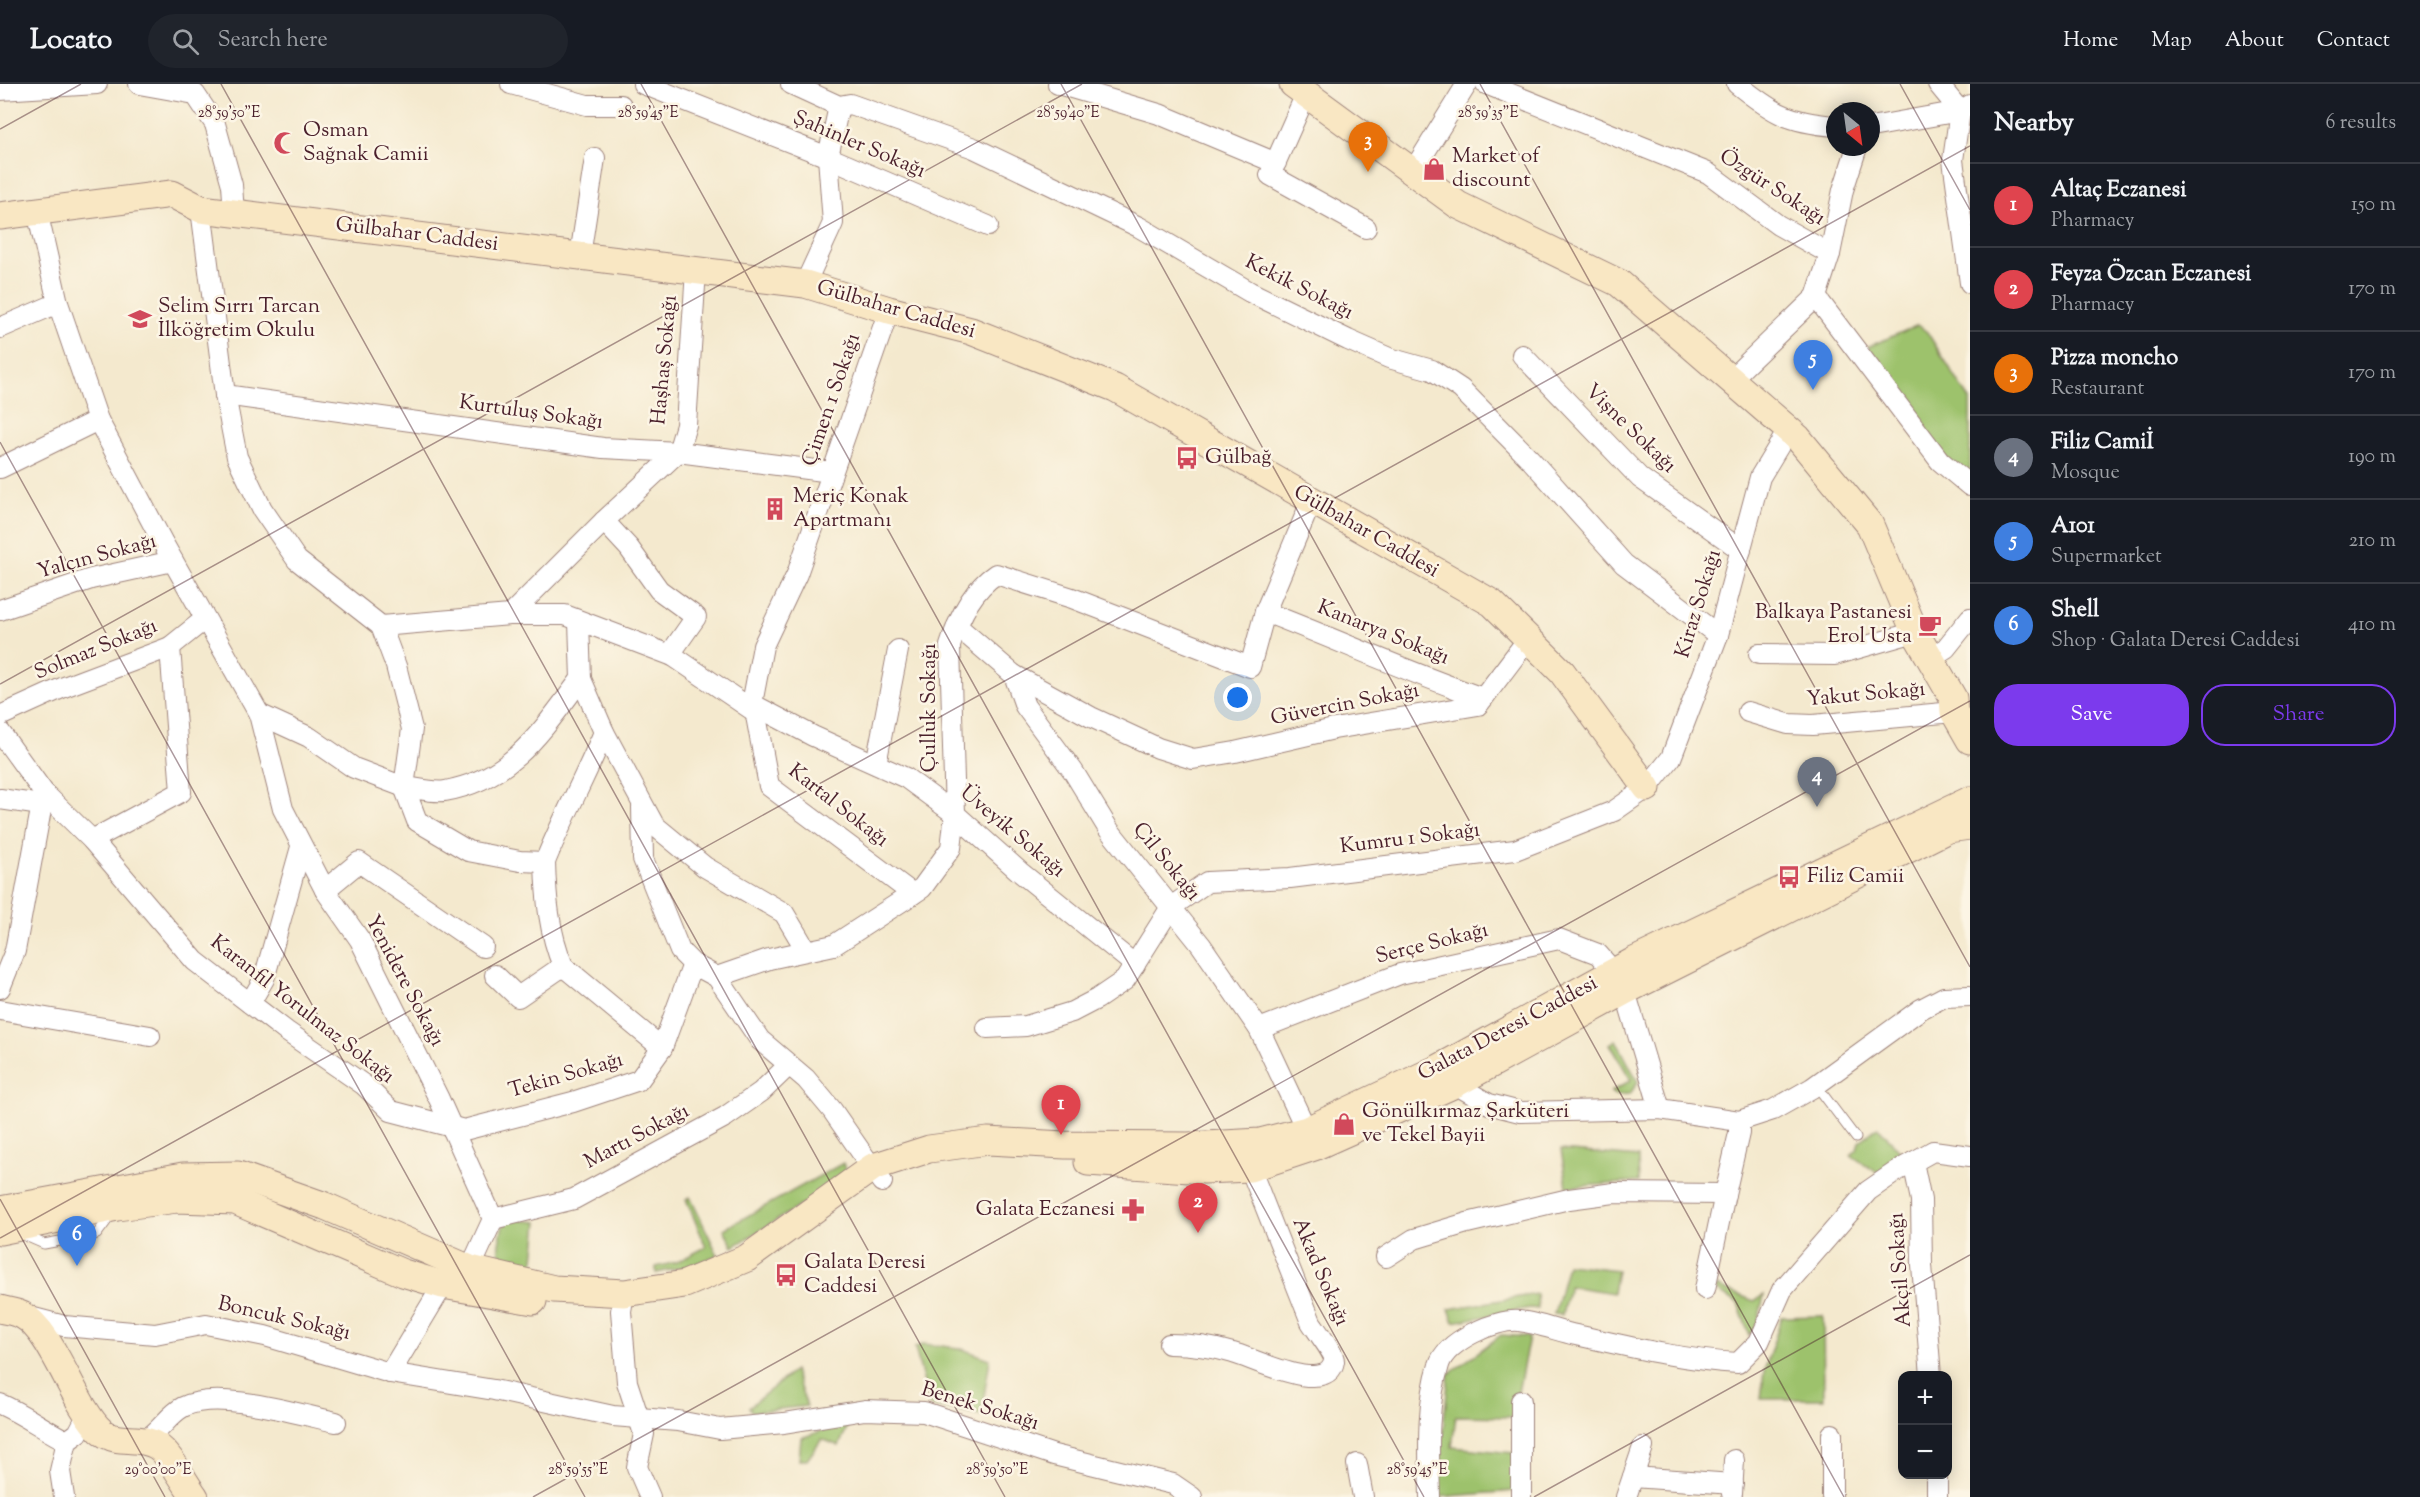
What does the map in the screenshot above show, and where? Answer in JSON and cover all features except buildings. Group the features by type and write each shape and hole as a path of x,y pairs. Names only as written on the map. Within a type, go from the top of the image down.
{"street":[{"path":"0,90 97,84"},
{"path":"139,84 195,94 215,124 231,186 234,213"},
{"path":"511,84 587,105 621,105"},
{"name":"Şahinler Sokağı","path":"643,84 828,157 988,226"},
{"name":"Kekik Sokağı","path":"791,84 839,106 850,105 974,148 1138,227 1280,306 1389,358 1432,370 1461,389 1530,459 1624,564 1718,635"},
{"path":"1058,84 1159,114 1273,169 1366,228"},
{"path":"1279,84 1301,93 1458,205 1619,283 1732,378 1870,525 1909,634 1941,705 1954,712"},
{"path":"1412,173 1467,84"},
{"name":"Özgür Sokağı","path":"1486,84 1708,173 1778,225 1830,254"},
{"path":"1737,84 1773,113 1806,124 1826,125"},
{"path":"1938,84 1965,108"},
{"path":"1273,169 1301,93"},
{"path":"1301,93 1398,174 1453,212 1610,294 1786,434"},
{"path":"805,284 833,223 828,157 839,106"},
{"path":"1880,125 1965,108"},
{"path":"1965,108 1953,160 1970,283"},
{"path":"1732,378 1816,297 1830,254 1843,190 1854,156"},
{"path":"580,256 595,158"},
{"name":"Gülbahar Caddesi","path":"0,216 171,194 201,208 234,213 805,284 889,310 971,331 1115,388 1311,502 1492,603 1562,672 1647,788"},
{"path":"201,208 225,395 237,457 262,509 297,560 381,626 396,666 412,729 404,787 417,821 468,851 520,861 545,862"},
{"name":"Yenidere Sokağı","path":"37,211 58,303 99,420 173,561 259,714 283,809 325,890 360,940 452,1128 493,1220"},
{"name":"Haşhaş Sokağı","path":"678,452 686,425 696,270"},
{"path":"1816,297 1940,461 1970,486"},
{"path":"0,328 58,303"},
{"name":"Çimen 1 Sokağı","path":"752,707 763,645 797,574 889,310"},
{"name":"Vişne Sokağı","path":"1522,355 1641,478 1741,550"},
{"name":"Kurtuluş Sokağı","path":"225,395 603,448 678,452 831,472"},
{"path":"0,468 99,420"},
{"name":"Kiraz Sokağı","path":"1647,788 1671,758 1718,635 1760,477 1786,434"},
{"path":"510,615 604,521 678,452"},
{"name":"Çulluk Sokağı","path":"717,977 760,961 834,945 922,888 951,849 955,814 950,646 957,626 983,583 996,574 1072,598 1250,667 1265,612 1311,502"},
{"path":"604,521 628,548 659,590 696,617 675,647 673,656"},
{"name":"Yalçın Sokağı","path":"0,610 91,579 173,561"},
{"name":"Kanarya Sokağı","path":"1265,612 1355,646 1423,678 1483,698"},
{"name":"Üveyik Sokağı","path":"381,626 510,615 565,615 673,656 752,707 906,778 955,814 1020,872 1135,965"},
{"path":"1930,658 1946,648 1970,618"},
{"name":"Solmaz Sokağı","path":"0,716 64,687 170,647 205,619"},
{"path":"579,622 581,679 604,732 654,825 705,867 784,913 806,950"},
{"name":"Çil Sokağı","path":"957,626 1014,675 1025,706 1073,771 1109,830 1153,888 1172,907 1259,1029 1310,1138"},
{"path":"1759,654 1835,655 1909,634"},
{"path":"1909,634 1930,658 1953,698 1954,712 1970,740"},
{"path":"1483,698 1528,639"},
{"path":"92,840 181,792 170,647"},
{"path":"876,765 898,650"},
{"name":"Güvercin Sokağı","path":"1014,675 1091,717 1158,748 1193,759 1235,752 1334,729 1478,705 1483,698"},
{"path":"259,714 309,737 354,768 404,787 444,791 495,774 526,750 581,679"},
{"name":"Kartal Sokağı","path":"752,707 769,786 913,894"},
{"name":"Yakut Sokağı","path":"1748,712 1788,724 1813,725 1954,712"},
{"name":"Karanfil Yorulmaz Sokağı","path":"0,732 43,799 92,840 195,961 364,1084 391,1111 452,1128"},
{"path":"604,732 593,760 565,811 545,862 547,906 556,949 563,966 662,1048"},
{"name":"Kumru 1 Sokağı","path":"1172,907 1207,882 1290,878 1515,850 1614,811 1647,788"},
{"path":"0,799 43,799 0,988"},
{"name":"Galata Deresi Caddesi","path":"878,1175 992,1155 1204,1170 1250,1168 1447,1076 1619,981 1970,800"},
{"path":"641,801 643,860 680,951 693,964 717,977 760,1040 806,1079 878,1175"},
{"name":"Galata Deresi Caddesi","path":"1619,981 1948,829 1970,826"},
{"path":"250,1003 264,979 301,847"},
{"path":"325,890 359,862 483,947"},
{"path":"987,1028 1026,1026 1072,1012 1125,980 1172,907"},
{"name":"Serçe Sokağı","path":"1259,1029 1400,974 1559,939 1598,954 1619,981"},
{"name":"Tekin Sokağı","path":"452,1128 464,1130 573,1102 639,1080 662,1048 693,964"},
{"path":"495,975 518,997 563,966"},
{"path":"1619,981 1660,1109"},
{"path":"1447,1076 1489,1104 1520,1112 1660,1109 1739,1121 1773,1110 1816,1085 1921,1009 1944,997 1970,996"},
{"path":"0,1010 150,1036"},
{"name":"Martı Sokağı","path":"493,1220 574,1199 725,1118 761,1092 788,1066"},
{"path":"1705,1289 1739,1133 1739,1121"},
{"name":"Galata Deresi Caddesi","path":"4,1220 177,1199 236,1201 403,1273 442,1285 549,1303 692,1298 751,1272 878,1175 929,1149 988,1141 1065,1145 1188,1146 1310,1138"},
{"path":"1430,1497 1432,1404 1439,1364 1449,1349 1462,1339 1494,1325 1519,1321 1662,1353 1738,1363 1759,1342 1782,1290 1868,1191 1933,1151 1970,1156"},
{"name":"Akçil Sokağı","path":"1913,1162 1921,1200 1922,1265 1931,1371"},
{"name":"Akad Sokağı","path":"1169,1344 1188,1344 1232,1352 1309,1377 1323,1376 1329,1371 1334,1360 1332,1352 1323,1343 1311,1322 1250,1168"},
{"name":"Galata Deresi Caddesi","path":"4,1220 183,1176 238,1175 325,1206 470,1269 622,1302"},
{"path":"1386,1257 1414,1239 1467,1223 1569,1199 1614,1193 1725,1194"},
{"path":"390,1373 442,1285 470,1269 493,1220"},
{"path":"622,1302 627,1382 641,1419 644,1434 638,1467 650,1497"},
{"path":"12,1312 44,1338 88,1414 101,1431 114,1440 145,1440 159,1446 195,1497"},
{"name":"Boncuk Sokağı","path":"12,1312 64,1326 155,1334 206,1324 265,1336 390,1373 424,1377 641,1419"},
{"path":"145,1440 157,1434 182,1407 221,1398 336,1422"},
{"path":"1521,1401 1521,1497"},
{"path":"0,1404 17,1411 43,1429 67,1441"},
{"name":"Benek Sokağı","path":"641,1419 678,1421 720,1430 784,1423 865,1410 924,1412 1054,1455 1173,1484 1192,1497"},
{"path":"64,1497 60,1471 67,1441 78,1433 88,1414"},
{"path":"1832,1434 1832,1497"},
{"path":"1626,1497 1643,1447"},
{"path":"1633,1477 1732,1490 1734,1460"},
{"path":"1357,1464 1363,1497"},
{"path":"1937,1479 1937,1497"}],"lane":[{"path":"1816,1085 1856,1138"}],"green space":[{"path":"1918,325 1927,332 1970,400 1970,479 1943,456 1863,349"},
{"path":"1616,1040 1638,1082 1630,1094 1615,1095 1611,1092 1631,1080 1610,1044"},
{"path":"1878,1127 1904,1155 1879,1174 1851,1155 1857,1150 1859,1142"},
{"path":"1561,1150 1638,1157 1639,1182 1567,1187"},
{"path":"843,1163 847,1177 733,1247 724,1229"},
{"path":"690,1197 718,1255 690,1266 656,1273 656,1267 677,1262 706,1247 686,1199"},
{"path":"509,1219 538,1222 533,1269 512,1264 501,1257 499,1244 504,1223"},
{"path":"1567,1264 1617,1270 1613,1293 1569,1286 1562,1315 1554,1314"},
{"path":"1716,1286 1754,1301 1764,1295 1757,1326 1749,1335 1738,1303 1715,1290"},
{"path":"1537,1294 1538,1309 1530,1308 1454,1322 1449,1309"},
{"path":"1823,1316 1824,1399 1761,1399 1764,1371 1782,1317"},
{"path":"1501,1335 1529,1337 1513,1417 1456,1416 1452,1447 1514,1453 1515,1491 1436,1497 1449,1374"},
{"path":"923,1344 959,1348 990,1359 981,1415 930,1406 915,1348"},
{"path":"794,1371 807,1406 752,1412 749,1407"},
{"path":"850,1421 839,1446 822,1439 807,1460 799,1460 801,1438"}],"place":[{"name":"Osman Sağnak Camii","path":"285,143"},
{"name":"Market of discount","path":"1434,169"},
{"name":"Pizza moncho","path":"1368,172"},
{"name":"Selim Sırrı Tarcan İlköğretim Okulu","path":"140,319"},
{"name":"A101","path":"1813,390"},
{"name":"Gülbağ","path":"1187,458"},
{"name":"Meriç Konak Apartmanı","path":"775,509"},
{"name":"Balkaya Pastanesi Erol Usta","path":"1930,625"},
{"name":"Filiz Camiİ","path":"1817,807"},
{"name":"Filiz Camii","path":"1789,877"},
{"name":"Gönülkırmaz Şarküteri ve Tekel Bayii","path":"1344,1124"},
{"name":"Altaç Eczanesi","path":"1061,1135"},
{"name":"Galata Eczanesi","path":"1133,1210"},
{"name":"Feyza Özcan Eczanesi","path":"1198,1233"},
{"name":"Shell","path":"77,1266"},
{"name":"Galata Deresi Caddesi","path":"786,1275"}]}
